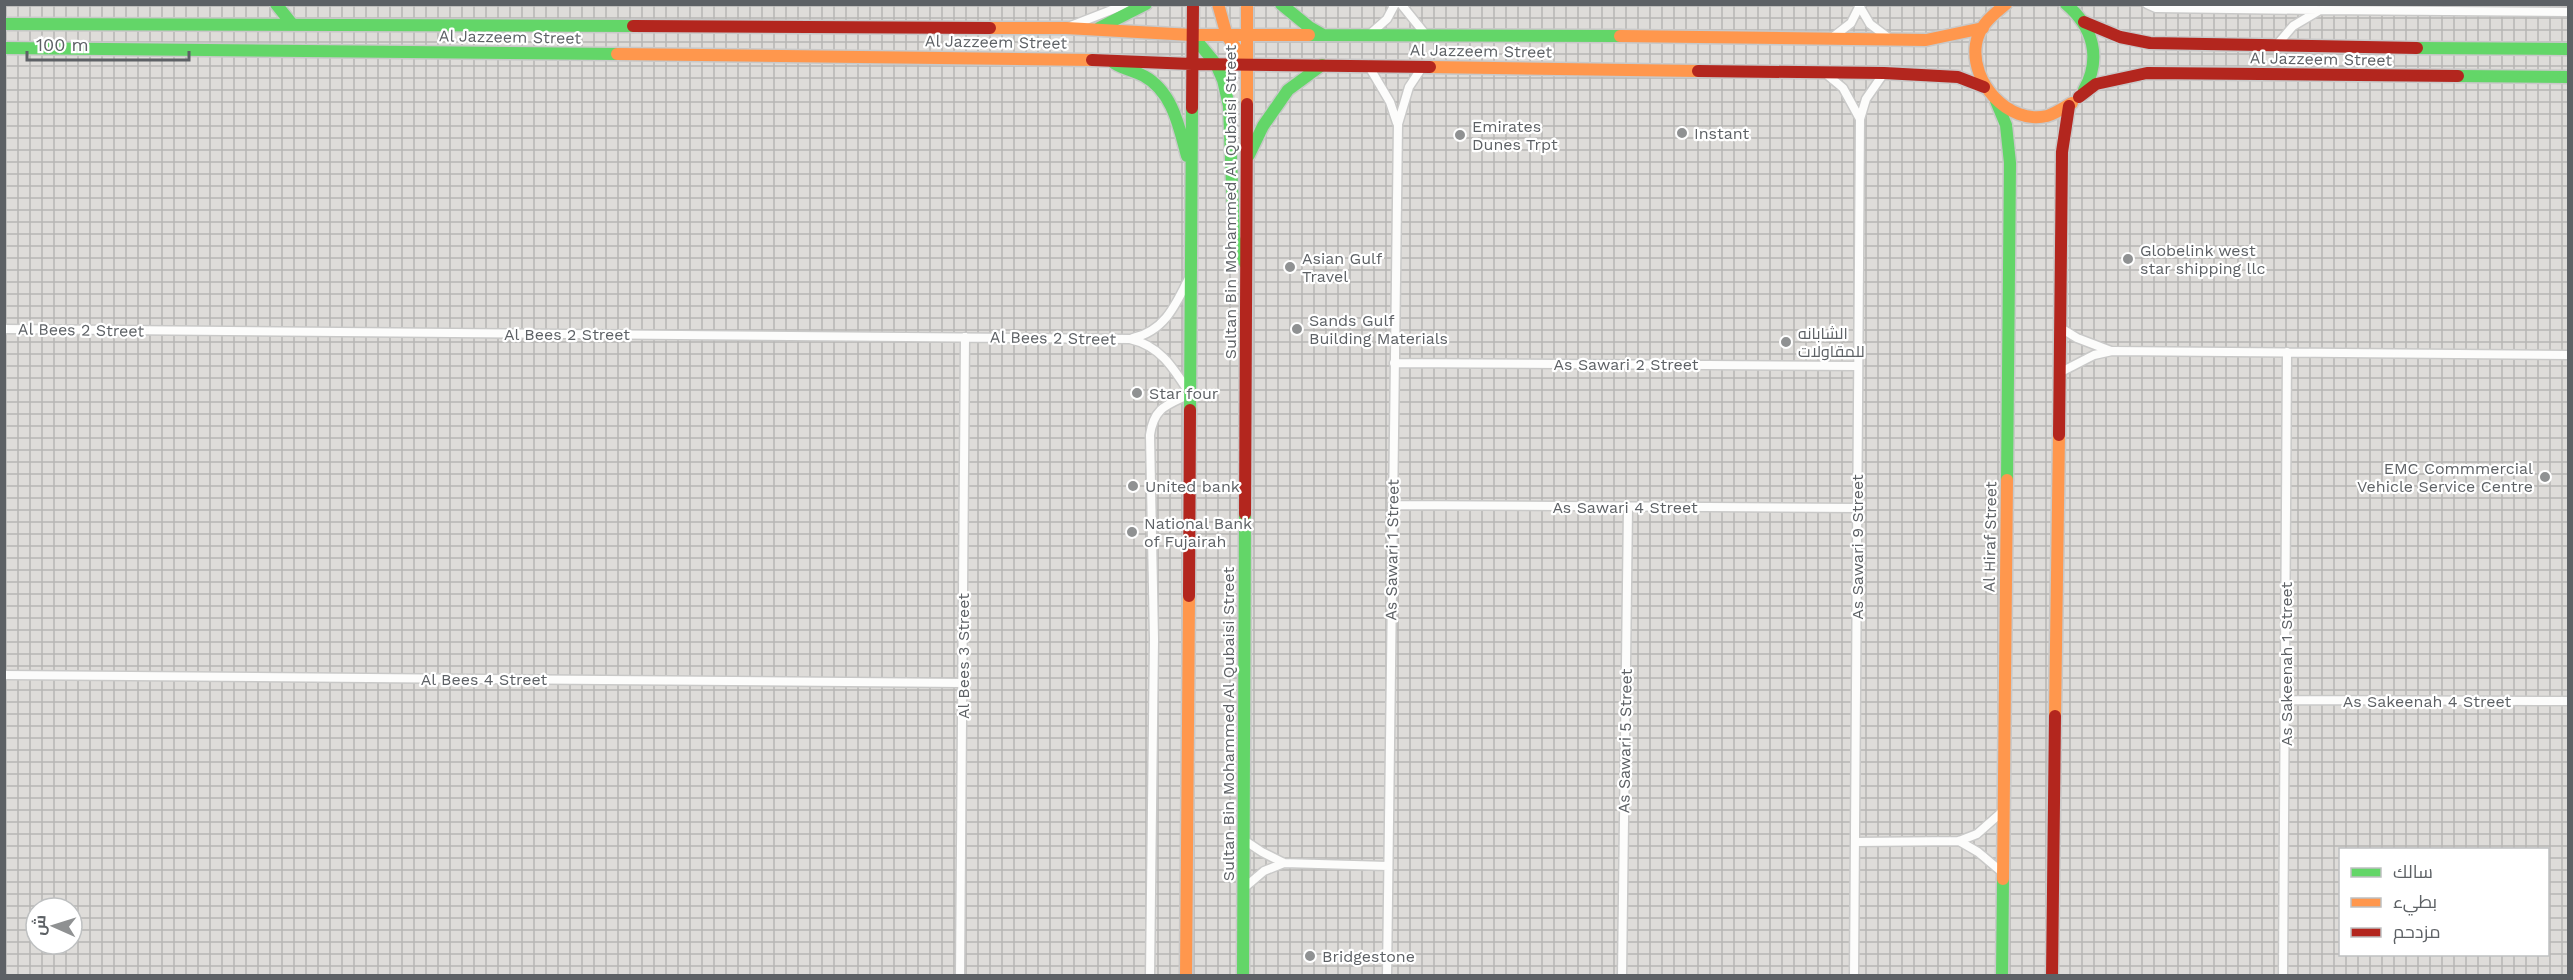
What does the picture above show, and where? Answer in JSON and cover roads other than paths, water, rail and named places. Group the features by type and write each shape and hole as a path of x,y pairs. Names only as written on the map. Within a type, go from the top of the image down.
{"street":[{"path":"276,4 292,24"},
{"path":"1066,28 1127,4"},
{"path":"1097,29 1146,4"},
{"path":"1186,975 1193,4"},
{"path":"1218,4 1221,23 1226,35 1232,47 1247,63"},
{"name":"Sultan Bin Mohammed Al Qubaisi Street","path":"1243,975 1247,4"},
{"path":"1281,4 1324,36"},
{"path":"1370,34 1387,19 1395,4"},
{"path":"1401,4 1426,35"},
{"path":"2147,4 2156,8 2568,12"},
{"path":"2002,5 1983,28 1977,42 1978,73 1984,87 1996,101 2019,114 2031,116 2057,112 2068,106 2079,97 2090,80 2095,60 2094,47 2084,22 2066,5"},
{"path":"1829,39 1845,30 1860,6 1877,31 1894,41"},
{"path":"2284,9 2288,24 2285,34"},
{"path":"2275,47 2285,34 2301,20 2320,10"},
{"name":"Al Jazzeem Street","path":"2084,22 2120,37 2150,43 2275,47 2568,49"},
{"name":"Al Jazzeem Street","path":"4,24 1066,28 1192,35 1370,34 1894,41 1926,40 1983,28"},
{"path":"1192,35 1216,64 1223,80 1229,106 1234,238 1247,267"},
{"name":"Al Jazzeem Street","path":"4,48 1110,60 1192,64 1884,73 1958,77 1984,87"},
{"path":"1110,60 1142,75 1161,89 1176,118 1191,170"},
{"path":"1247,158 1263,126 1288,90 1322,65"},
{"name":"As Sawari 1 Street","path":"1368,65 1390,102 1398,124"},
{"name":"As Sawari 1 Street","path":"1387,975 1398,124 1409,87 1423,66"},
{"path":"1825,73 1850,98 1860,119"},
{"name":"As Sawari 9 Street","path":"1854,975 1860,119 1866,99 1884,73"},
{"name":"Al Jazzeem Street","path":"2079,97 2096,84 2147,74 2568,77"},
{"name":"Al Hiraf Street","path":"1996,101 2006,126 2010,163 2002,975"},
{"path":"2052,975 2062,152 2068,106"},
{"name":"Al Bees 2 Street","path":"1130,339 1150,332 1167,319 1191,274"},
{"path":"2059,327 2078,338 2112,351"},
{"name":"Al Bees 2 Street","path":"4,329 1130,339 1140,341 1159,352 1190,394"},
{"name":"Al Bees 3 Street","path":"960,975 965,338"},
{"path":"2059,373 2094,355 2112,351 2568,355"},
{"name":"As Sakeenah 1 Street","path":"2283,975 2287,352"},
{"name":"As Sawari 2 Street","path":"1394,363 1858,366"},
{"path":"1150,975 1154,651 1150,435 1153,420 1163,407 1190,394"},
{"name":"As Sawari 4 Street","path":"1392,505 1857,508"},
{"name":"As Sawari 5 Street","path":"1623,975 1628,507"},
{"name":"Al Bees 4 Street","path":"4,675 963,683"},
{"name":"As Sakeenah 4 Street","path":"2286,700 2568,701"},
{"path":"1855,842 1959,841 1977,834 2003,811"},
{"path":"1244,840 1284,863"},
{"path":"1959,841 1978,852 2003,873"},
{"path":"1244,888 1264,871 1284,863 1388,866"}],"place":[{"name":"Instant","path":"1682,133"},
{"name":"Emirates Dunes Trpt","path":"1460,135"},
{"name":"Globelink west star shipping llc","path":"2128,259"},
{"name":"Asian Gulf Travel","path":"1290,267"},
{"name":"Sands Gulf Building Materials","path":"1297,329"},
{"name":"الشابانه للمقاولات","path":"1786,342"},
{"name":"Star four","path":"1137,393"},
{"name":"EMC Commmercial Vehicle Service Centre","path":"2545,477"},
{"name":"United bank","path":"1133,486"},
{"name":"National Bank of Fujairah","path":"1132,532"},
{"name":"Bridgestone","path":"1310,956"}]}
